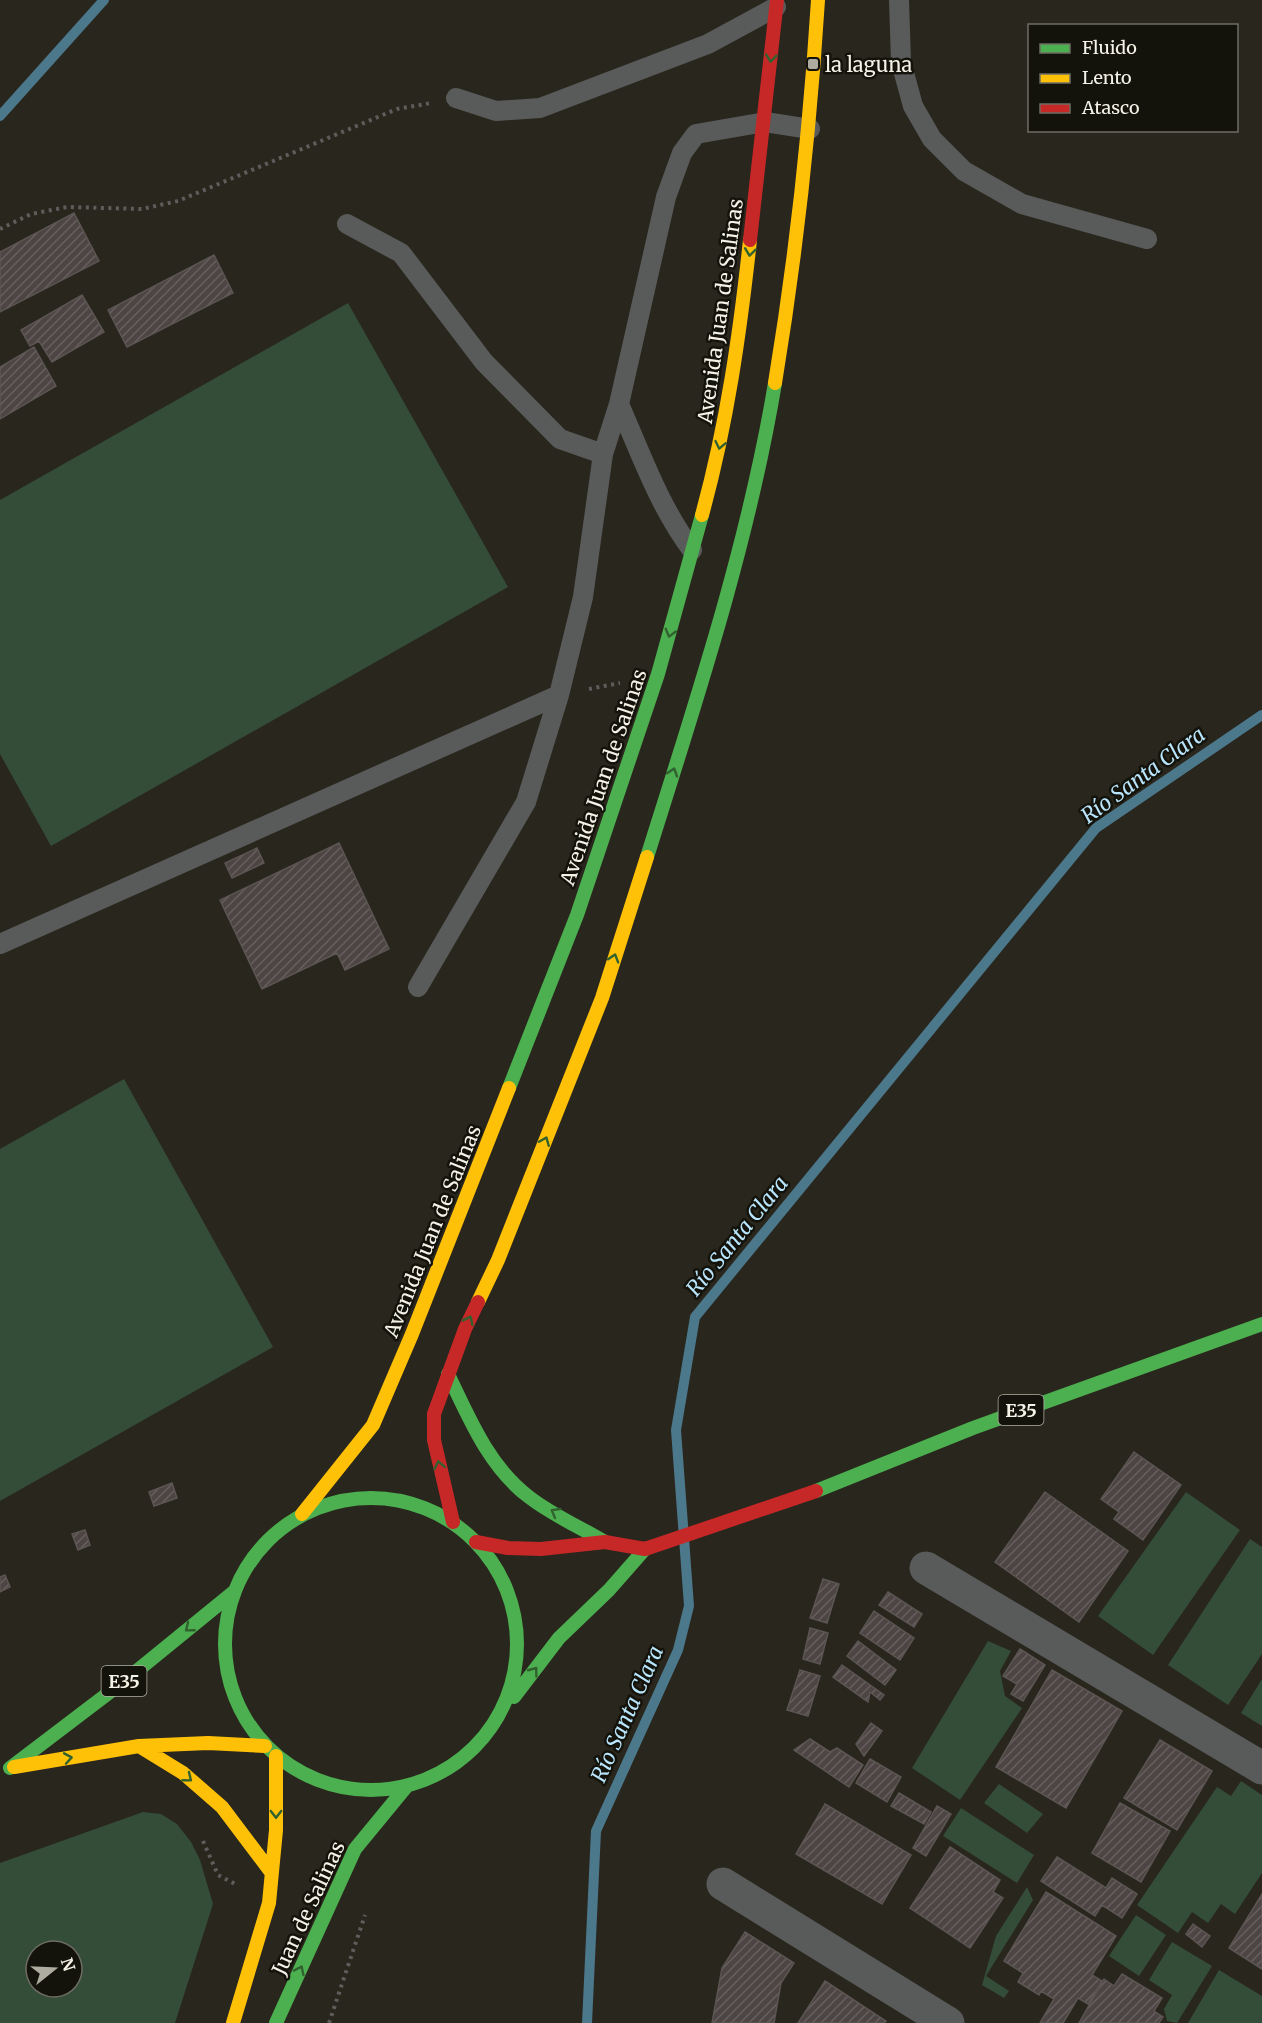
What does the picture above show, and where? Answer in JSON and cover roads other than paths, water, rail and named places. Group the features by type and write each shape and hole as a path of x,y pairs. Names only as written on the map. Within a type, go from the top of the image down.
{"main road":[{"path":"453,1522 434,1440 434,1414 465,1329 498,1260 602,998 716,638 767,434 795,264 810,129 818,0"},
{"name":"Avenida Juan de Salinas","path":"302,1514 373,1425 412,1334 577,915 658,674 720,450 739,342 777,4"},
{"name":"E35","path":"476,1542 508,1548 541,1549 605,1542 645,1549 783,1504 973,1428 1262,1324"},
{"path":"448,1374 487,1450 507,1476 528,1497 605,1542"},
{"name":"E35","path":"498,1717 517,1661 516,1624 508,1593 500,1574 476,1542 453,1522 413,1503 373,1497 352,1498 302,1514 261,1546 235,1591 225,1628 226,1667 236,1702 265,1746 276,1756 312,1780 370,1792 406,1787 459,1762 498,1717 559,1638 609,1590 645,1549"},
{"name":"E35","path":"5,1769 127,1679 235,1591"},
{"name":"E35","path":"5,1769 139,1746 208,1743 265,1746"},
{"path":"139,1746 183,1773 222,1807 271,1872"},
{"name":"Juan de Salinas","path":"233,2023 269,1903 276,1830 276,1756"},
{"name":"Juan de Salinas","path":"276,2023 355,1849 406,1787"}],"street":[{"path":"926,1568 1262,1768"},
{"path":"723,1884 948,2023"}],"lane":[{"path":"899,0 901,62 913,106 932,139 964,171 1022,204 1147,238"},
{"path":"456,98 496,111 540,108 708,44 777,4"},
{"path":"418,987 526,802 559,696 583,597 603,454 619,404 666,197 682,153 696,134 765,122 810,129"},
{"path":"347,224 401,252 484,362 560,439 603,454"},
{"path":"619,404 663,507 692,550"},
{"path":"0,944 559,696"}],"waterway":[{"path":"0,116 104,0"},
{"name":"Río Santa Clara","path":"587,2023 596,1831 678,1650 689,1606 676,1430 695,1317 1096,828 1262,715"}],"place":[{"name":"la laguna","path":"813,64"}]}
